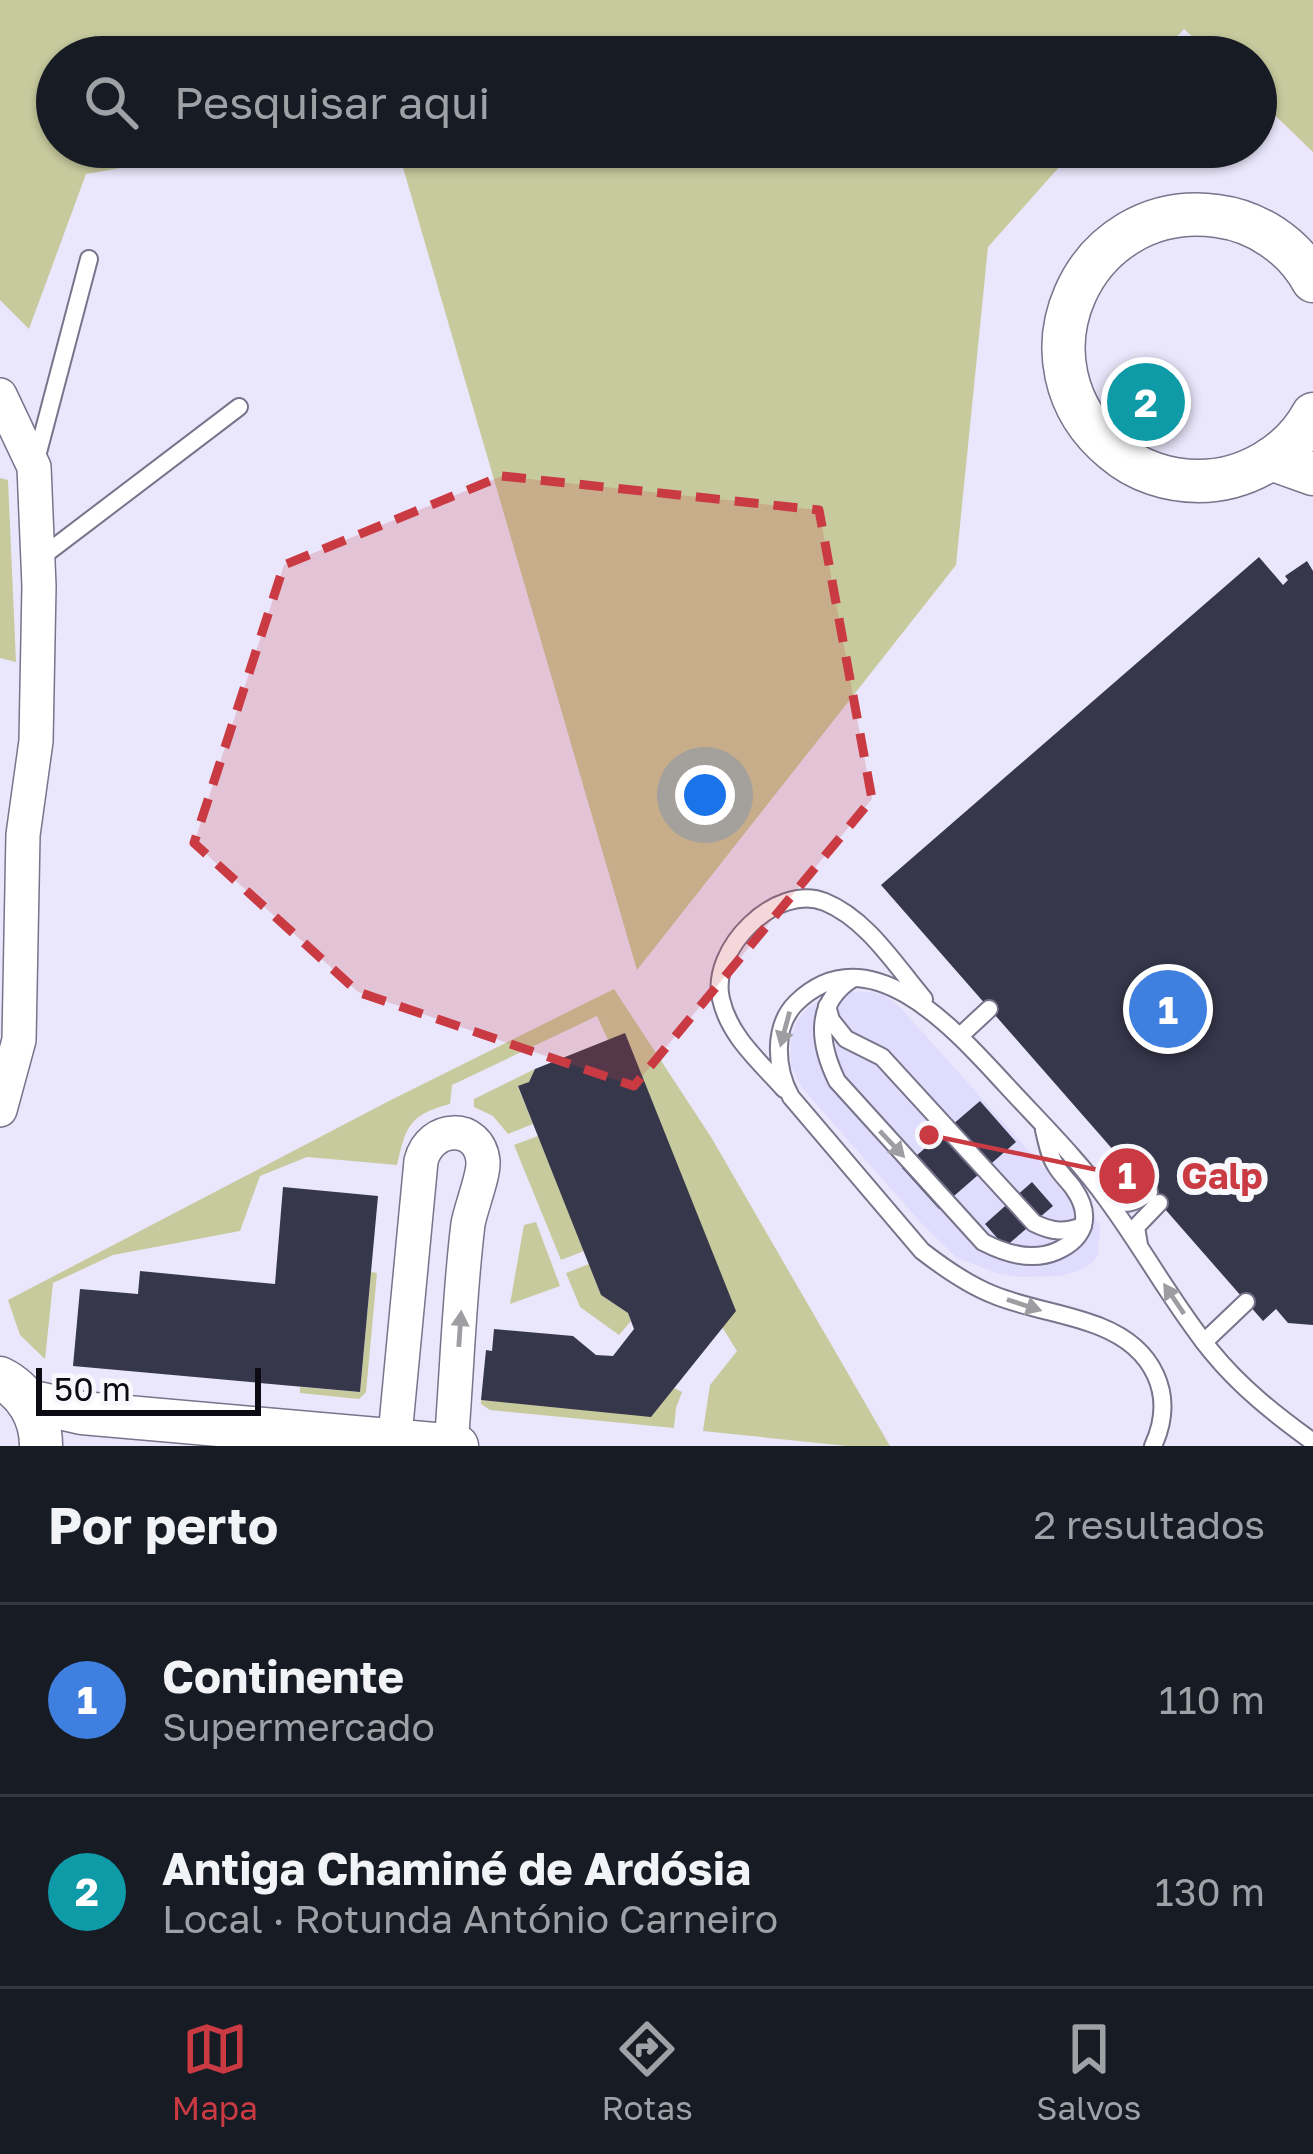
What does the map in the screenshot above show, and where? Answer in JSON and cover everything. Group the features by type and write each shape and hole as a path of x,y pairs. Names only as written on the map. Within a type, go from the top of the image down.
{"street":[{"path":"1313,281 1293,253 1250,224 1224,216 1172,216 1147,223 1102,252 1073,296 1063,347 1073,398 1102,442 1146,471 1172,478 1197,481 1235,476 1271,459 1292,442 1313,414"},
{"path":"0,395 34,467 38,560 36,741 23,835 19,1040 0,1110"},
{"path":"1271,459 1313,474"},
{"path":"14,1389 82,1412 394,1443 453,1446 468,1225 483,1160 474,1142 456,1133 429,1143 421,1161 394,1443"},
{"path":"14,1389 41,1429 41,1446"},
{"path":"112,1446 154,1439 224,1446"}],"lane":[{"path":"34,467 88,259"},
{"path":"38,560 239,407"},
{"path":"1154,1446 1163,1415 1163,1388 1148,1361 1121,1337 1099,1326 992,1294 922,1252 736,1035 719,995 720,973 728,952 747,927 781,904 800,899 820,899 862,927 1106,1198 1204,1342 1252,1396 1313,1442"},
{"path":"853,979 836,989 827,1005 823,1030 826,1058 837,1082 983,1241 1001,1251 1028,1256 1052,1253 1076,1241 1083,1226 1083,1208 1054,1164 1042,1124"},
{"path":"790,1097 778,1057 781,1031 790,1008 809,992 830,981 874,981 936,1013"},
{"path":"827,1005 831,1020 846,1039 882,1057 1034,1223 1067,1232 1083,1226"},
{"path":"961,1036 989,1009"},
{"path":"1106,1198 1121,1204 1154,1197 1136,1226 1139,1246"},
{"path":"1204,1342 1246,1302"}],"highlighted area":[{"path":"502,476 819,510 872,799 634,1086 358,992 194,843 284,565"}],"shaded area":[{"path":"845,991 883,995 898,1005 1100,1224 1098,1255 1092,1263 1061,1276 999,1274 957,1258 923,1225 802,1088 791,1066 791,1038 805,1010 828,995"}],"green space":[{"path":"0,0 1313,0 1313,152 1277,117 1277,36 1192,36 1184,29 1178,36 36,36 36,168 120,168 86,174 29,329 0,300"},
{"path":"403,168 1058,168 988,247 956,565 637,970"},
{"path":"0,478 8,480 16,662 0,658"},
{"path":"614,989 711,1137 890,1446 703,1431 710,1385 737,1351 722,1327 625,1034 608,1040 597,1016 452,1085 450,1104 412,1124 397,1165 307,1157 260,1176 240,1231 113,1255 53,1283 45,1359 20,1335 8,1300"},
{"path":"535,1069 529,1082 518,1087 533,1124 508,1134 493,1116 474,1107 474,1099"},
{"path":"538,1136 584,1251 561,1260 514,1145"},
{"path":"536,1222 560,1286 510,1304 524,1225"},
{"path":"589,1264 601,1295 628,1313 631,1321 619,1335 580,1307 566,1273"},
{"path":"371,1272 377,1273 366,1392 359,1399 300,1393 300,1387 360,1392"},
{"path":"674,1388 682,1392 674,1428 490,1410 481,1404 481,1400 651,1416"}],"building":[{"path":"1259,557 1283,585 1288,580 1285,576 1307,561 1313,571 1313,1325 1288,1323 1276,1309 1263,1321 881,885"},
{"path":"625,1033 736,1311 651,1417 481,1400 486,1350 492,1351 494,1329 573,1336 596,1355 613,1356 634,1329 628,1313 601,1295 518,1086 529,1082 535,1069"},
{"path":"980,1101 1016,1142 939,1209 902,1168"},
{"path":"1032,1182 1053,1206 1005,1247 985,1224"},
{"path":"283,1187 378,1196 360,1392 73,1366 80,1289 138,1294 140,1271 275,1284"}],"place":[{"name":"Antiga Chaminé de Ardósia","path":"1146,402"},
{"name":"Continente","path":"1168,1009"},
{"name":"Galp","path":"929,1135"}]}
